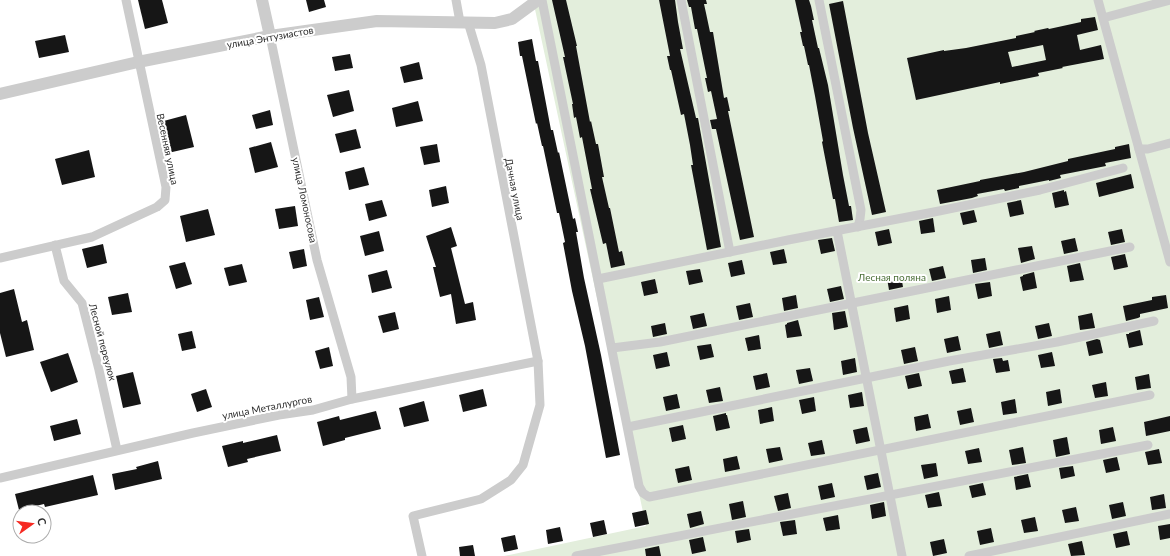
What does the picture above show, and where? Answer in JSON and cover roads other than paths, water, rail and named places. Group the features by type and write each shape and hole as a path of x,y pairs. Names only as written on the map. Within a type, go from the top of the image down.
{"street":[{"name":"Весенняя улица","path":"0,258 92,237 157,208 165,200 166,188 126,0"},
{"name":"улица Ломоносова","path":"262,0 317,260 351,377 352,399"},
{"name":"Дачная улица","path":"422,556 413,516 480,499 511,480 523,465 540,405 538,361 481,65 456,0"},
{"name":"улица Энтузиастов","path":"0,94 138,62 270,36 377,21 495,23 512,19 538,0"},
{"path":"542,0 639,486 643,493 649,497 1150,395"},
{"path":"681,0 730,252"},
{"path":"819,0 861,210 858,227"},
{"path":"1098,0 1170,262"},
{"path":"1103,18 1170,0"},
{"path":"1139,149 1148,149 1170,143"},
{"path":"598,279 1040,190 1123,168"},
{"path":"837,231 902,556"},
{"name":"Лесной переулок","path":"55,245 64,281 82,303 117,450"},
{"path":"612,348 660,342 1130,247"},
{"path":"628,427 949,361 1057,342 1154,321"},
{"name":"улица Металлургов","path":"0,478 117,450 258,419 313,410 352,399 538,361"},
{"path":"576,556 1148,445"},
{"path":"969,556 1170,514"}],"park label":[{"name":"Лесная поляна","path":"892,277"}]}
